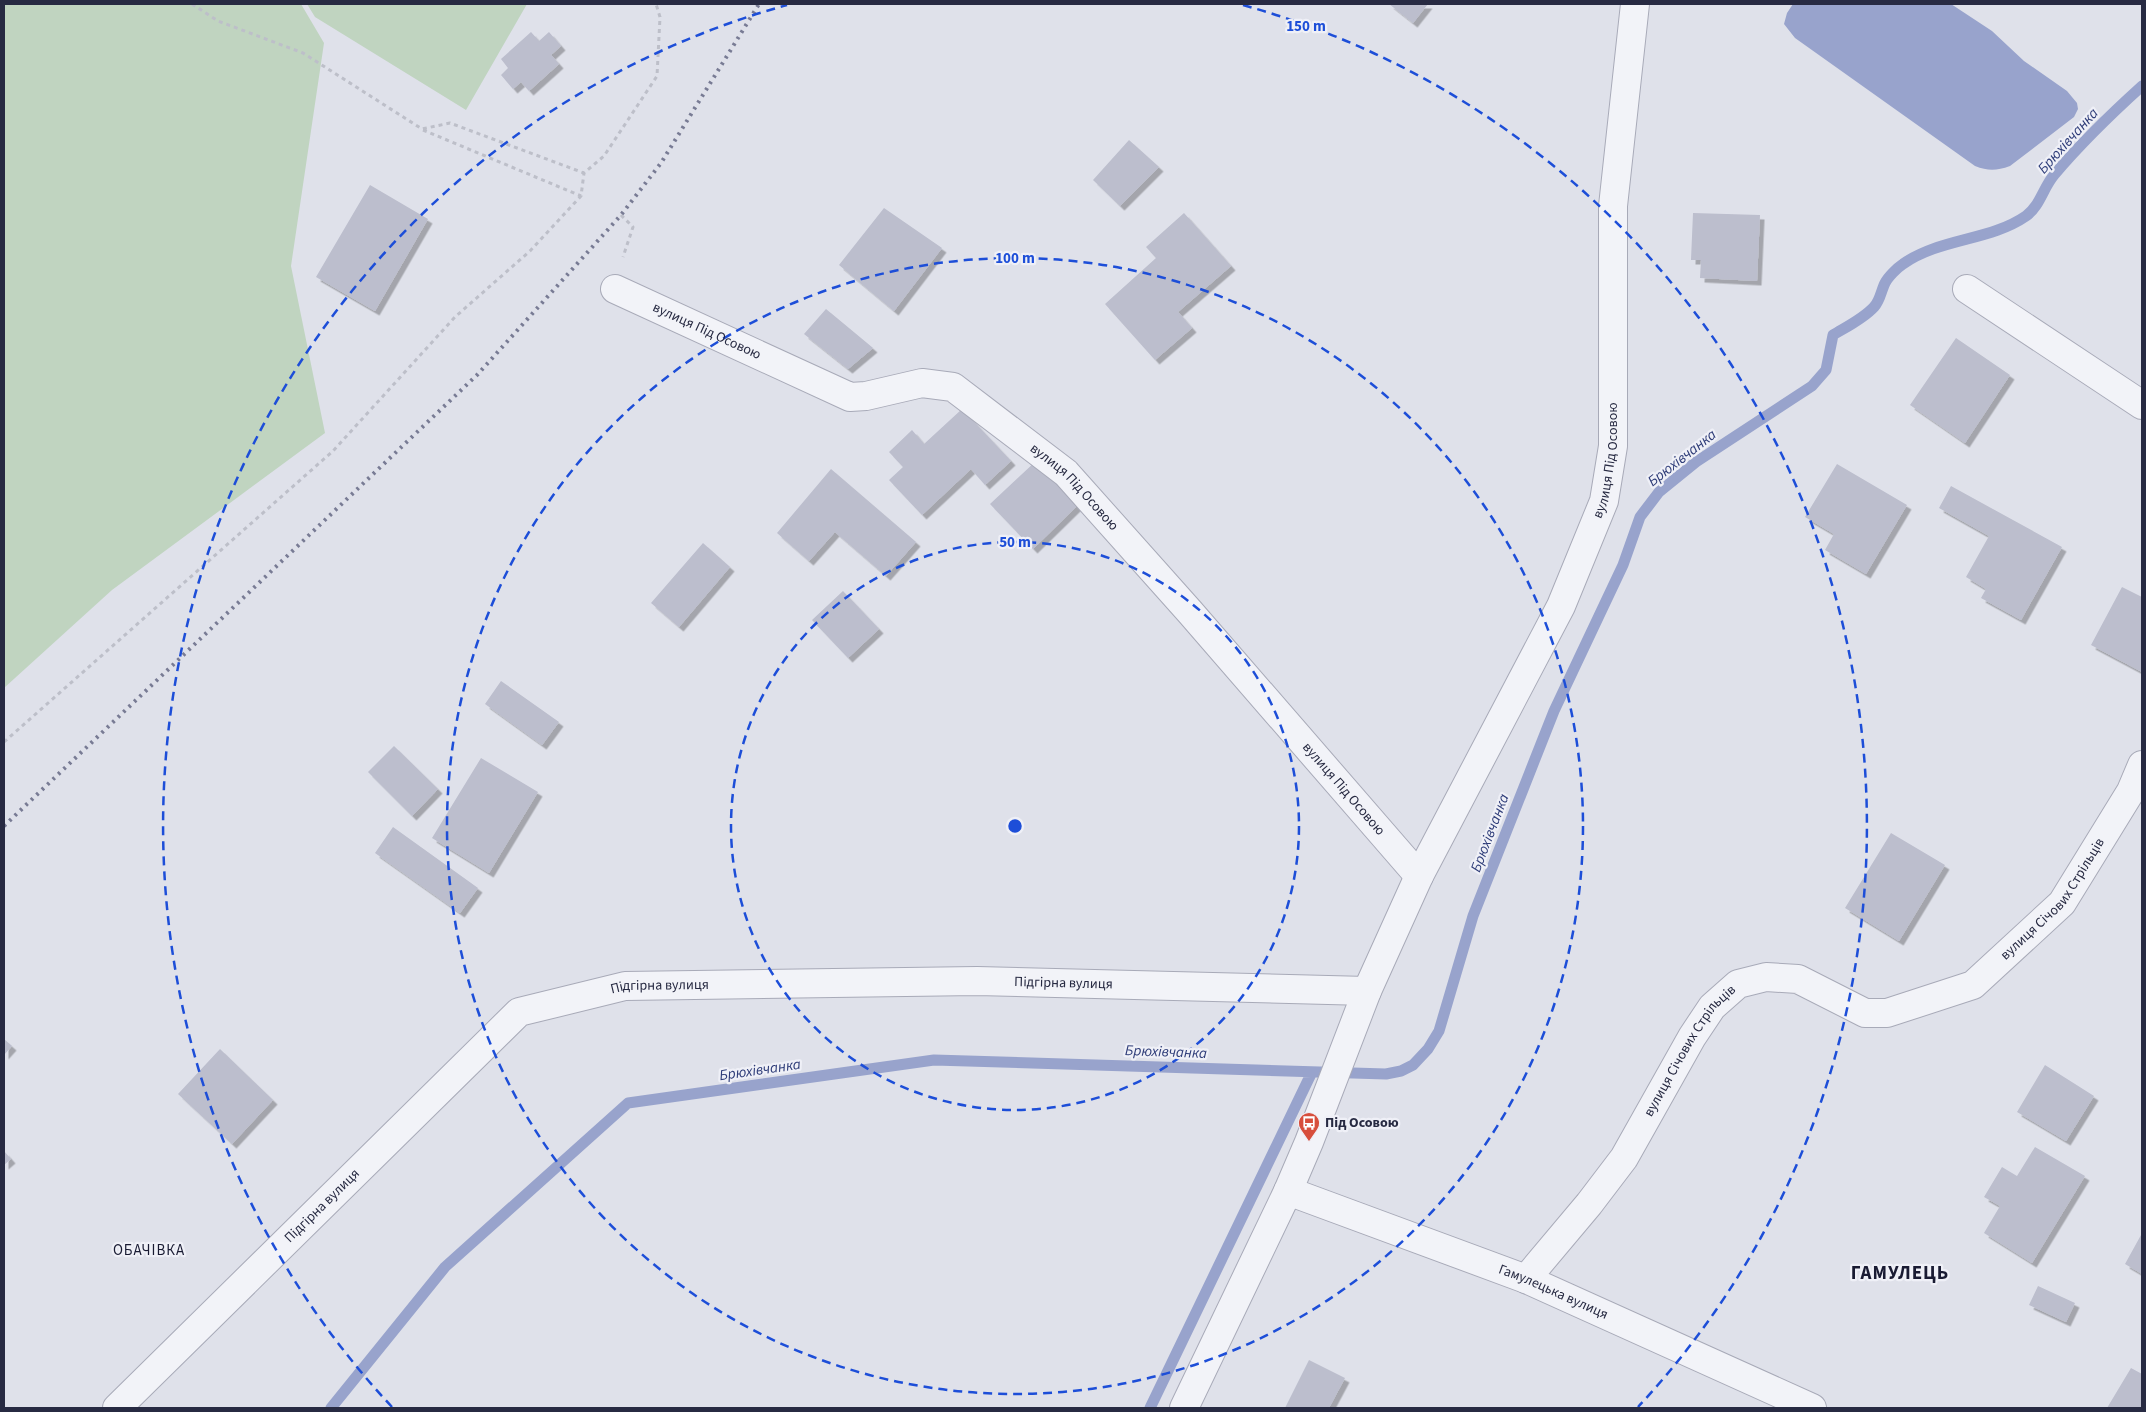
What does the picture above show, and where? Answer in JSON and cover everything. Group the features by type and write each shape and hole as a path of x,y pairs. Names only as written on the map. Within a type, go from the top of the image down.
{"street":[{"name":"вулиця Під Осовою","path":"1288,1191 1326,1099 1367,991 1419,876 1560,606 1604,501 1613,446 1613,206 1635,4"},
{"name":"вулиця Під Осовою","path":"615,289 850,397 866,396 922,382 953,387 1066,473 1190,612 1419,876"},
{"path":"1967,289 2142,405"},
{"name":"вулиця Січових Стрільців","path":"1526,1279 1590,1204 1624,1158 1692,1037 1712,1007 1738,984 1766,977 1798,979 1865,1013 1887,1013 1973,985 2062,903 2131,791 2142,765"},
{"name":"Підгірна вулиця","path":"117,1408 519,1012 625,986 977,981 1367,991"},
{"path":"1184,1408 1288,1191"},
{"name":"Гамулецька вулиця","path":"1288,1191 1526,1279 1812,1408"}],"path":[{"path":"192,4 218,21 303,53 422,129 580,196"},
{"path":"4,742 333,451 455,317 530,251 580,196 584,172 604,156 657,76 660,17 656,4"},
{"path":"422,129 450,123 584,172"},
{"path":"615,289 619,269 633,227 621,215"}],"green space":[{"path":"4,4 301,4 324,43 291,266 325,433 112,590 4,688"},
{"path":"307,4 527,4 466,110 315,17"}],"water":[{"path":"1793,4 1951,4 1992,31 2024,61 2067,91 2077,103 2078,109 2074,117 2010,166 1992,170 1975,166 1795,38 1784,24 1787,13"}],"building":[{"path":"1389,4 1428,4 1413,23"},
{"path":"531,32 539,41 549,32 561,46 551,55 559,64 529,91 521,82 513,89 501,75 508,68 501,59"},
{"path":"1129,140 1159,167 1120,206 1093,180"},
{"path":"370,185 428,219 375,311 316,277"},
{"path":"884,208 942,248 894,311 839,265"},
{"path":"1184,213 1231,266 1178,312 1192,328 1155,360 1105,304 1156,258 1146,247"},
{"path":"1693,213 1760,215 1757,281 1700,278 1701,260 1691,260"},
{"path":"826,309 873,348 848,369 804,334"},
{"path":"1956,338 2010,375 1965,443 1910,405"},
{"path":"962,409 1011,461 985,485 971,469 922,515 889,480 903,467 889,452 912,430 924,444"},
{"path":"1036,461 1078,505 1033,549 990,504"},
{"path":"1837,464 1907,505 1866,574 1825,550 1834,534 1805,517"},
{"path":"831,469 916,542 886,576 835,532 809,561 777,533"},
{"path":"1951,486 2062,547 2021,620 1981,598 1986,589 1966,577 1989,536 1939,508"},
{"path":"703,543 730,567 679,627 651,603"},
{"path":"2122,587 2142,597 2142,672 2091,645"},
{"path":"843,591 879,629 848,658 812,620"},
{"path":"501,681 559,722 542,745 485,704"},
{"path":"394,746 438,789 412,816 368,772"},
{"path":"481,758 538,792 489,873 432,838"},
{"path":"393,827 478,888 460,913 375,853"},
{"path":"1891,833 1945,865 1899,941 1845,908"},
{"path":"4,1039 12,1046 4,1055"},
{"path":"220,1049 273,1100 232,1144 178,1094"},
{"path":"2045,1065 2094,1096 2066,1141 2017,1112"},
{"path":"2035,1147 2085,1176 2032,1263 1984,1233 2000,1206 1984,1197 2002,1167 2017,1176"},
{"path":"4,1151 11,1159 4,1165"},
{"path":"2142,1236 2142,1274 2125,1264"},
{"path":"2038,1286 2075,1303 2066,1322 2029,1305"},
{"path":"1309,1360 1345,1378 1329,1408 1285,1408"},
{"path":"2131,1368 2142,1374 2142,1408 2107,1408"}],"waterway":[{"name":"Брюхівчанка","path":"331,1408 445,1267 628,1103 934,1060 1386,1074 1401,1071 1413,1065 1428,1049 1439,1031 1473,916 1554,711 1623,565 1640,517 1659,492 1696,462 1812,386 1826,370 1833,335 1860,319 1874,307 1878,302 1886,281 1901,266 1917,255 1997,230 2012,224 2031,212 2050,180 2064,163 2096,129 2142,86"},
{"path":"1150,1408 1312,1072"}],"railway":[{"path":"4,826 478,374 621,215 661,163 759,4"}],"place":[{"name":"Під Осовою","path":"1309,1142"}],"district":[{"name":"ОБАЧІВКА","path":"149,1250"},
{"name":"ГАМУЛЕЦЬ","path":"1900,1273"}]}
